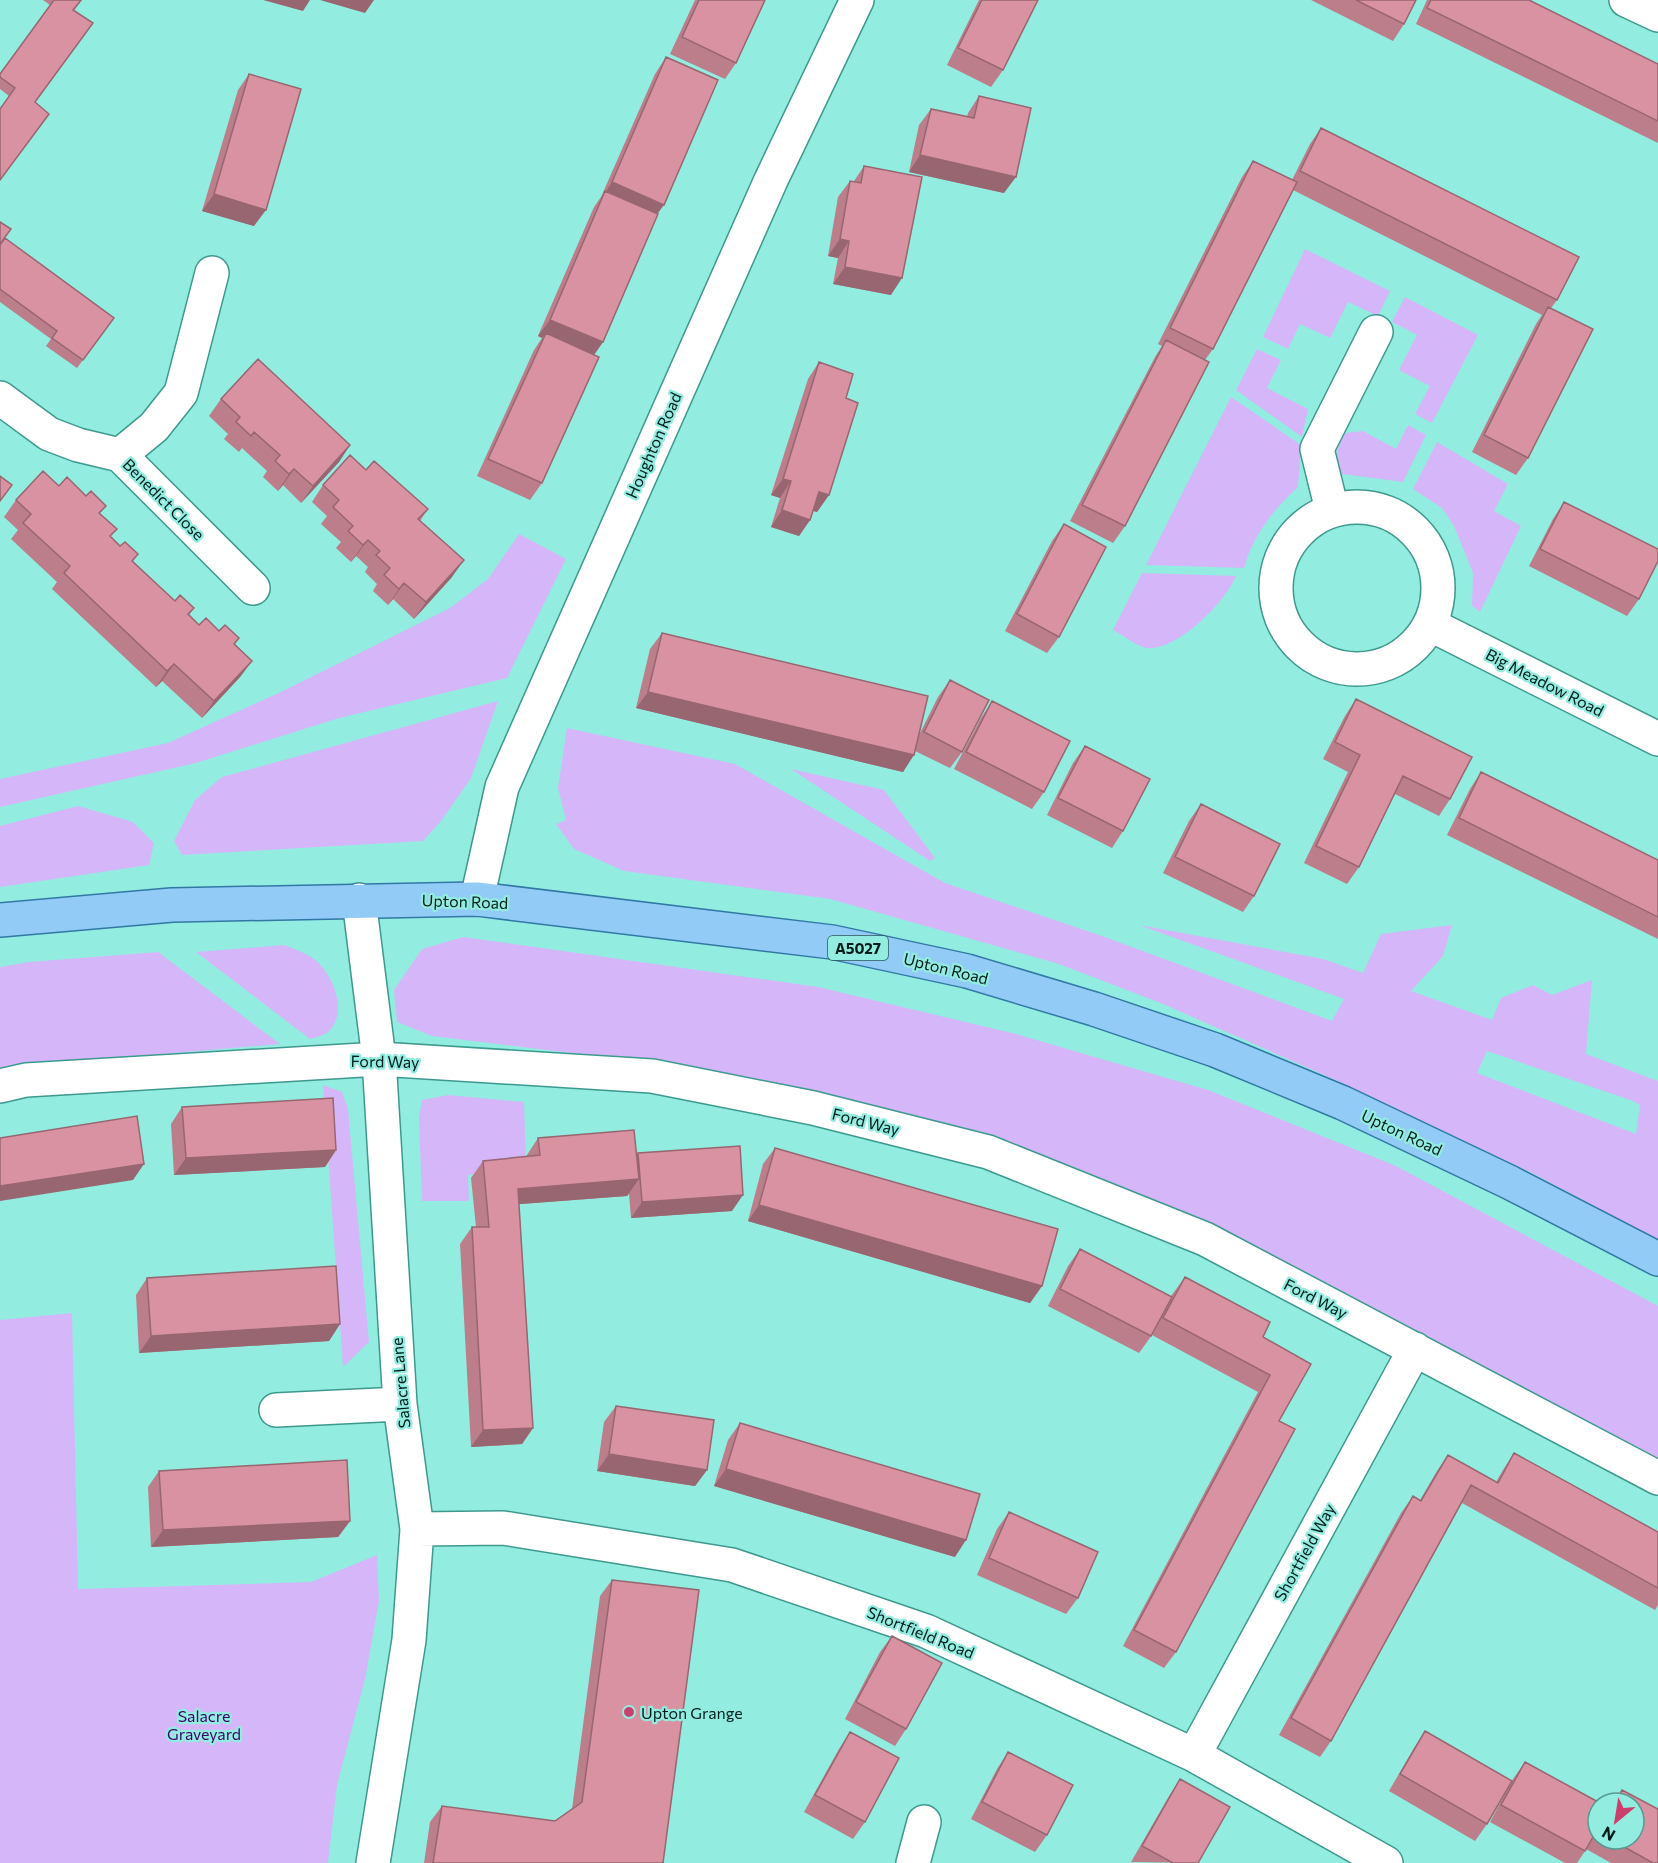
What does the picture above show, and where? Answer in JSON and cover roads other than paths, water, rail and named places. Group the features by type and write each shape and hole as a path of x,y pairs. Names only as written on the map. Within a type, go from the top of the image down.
{"main road":[{"name":"Upton Road","path":"0,920 172,905 477,899 832,942 966,971 1094,1009 1215,1050 1343,1103 1509,1182 1658,1259"}],"street":[{"name":"Houghton Road","path":"477,899 502,787 771,180 857,0"},
{"path":"1626,0 1658,15"},
{"path":"120,455 154,427 181,393 212,273"},
{"path":"1332,510 1317,449 1376,332"},
{"name":"Benedict Close","path":"0,398 49,434 78,445 120,455 253,588"},
{"path":"1362,506 1394,514 1421,536 1436,562 1440,590 1431,625 1411,650 1383,666 1354,670 1320,661 1294,641 1279,613 1275,582 1284,550 1305,524 1332,510 1362,506"},
{"name":"Big Meadow Road","path":"1431,625 1658,739"},
{"name":"Salacre Lane","path":"359,900 379,1059 400,1404 417,1529 409,1640 373,1863"},
{"name":"Ford Way","path":"0,1086 27,1080 379,1059 652,1076 813,1108 988,1152 1204,1239 1658,1478"},
{"name":"Shortfield Way","path":"1194,1755 1415,1349"},
{"path":"276,1410 400,1404"},
{"name":"Shortfield Road","path":"417,1529 503,1528 732,1565 926,1631 1194,1755 1386,1863"},
{"path":"913,1863 924,1822"}],"place":[{"name":"Upton Grange","path":"629,1712"}],"park label":[{"name":"Salacre Graveyard","path":"204,1724"}]}
